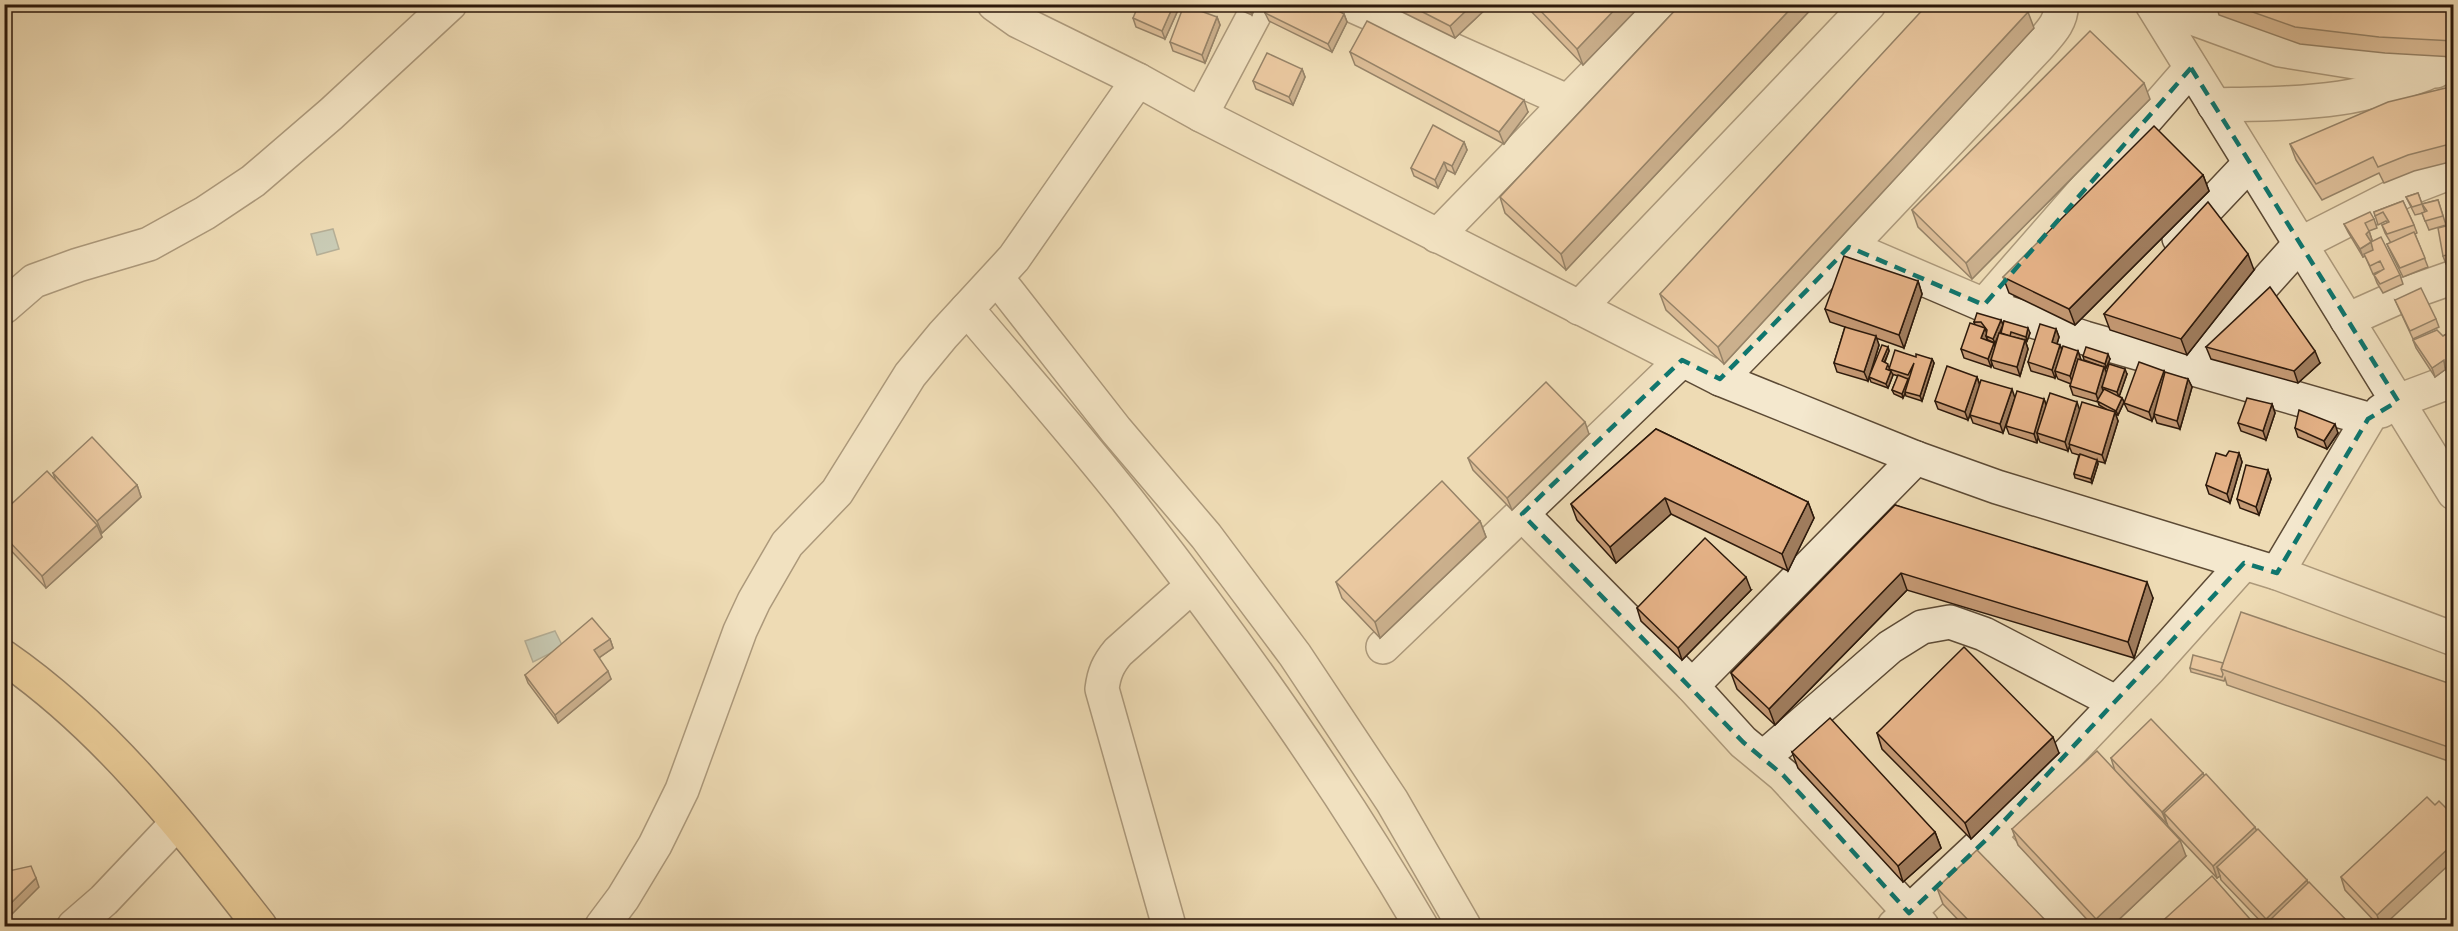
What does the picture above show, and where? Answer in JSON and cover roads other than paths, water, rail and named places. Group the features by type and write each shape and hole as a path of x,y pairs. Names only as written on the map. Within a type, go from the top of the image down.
{"main road":[{"path":"4,657 72,711 121,757 260,927"}],"street":[{"path":"4,307 34,281 149,244 205,213 253,181 331,114 450,4"},
{"path":"994,4 1018,21 1138,80 1201,115 1720,379 1916,458 1997,487 2277,573 2454,639"},
{"path":"1201,115 1260,4"},
{"path":"1437,236 1663,4"},
{"path":"1579,308 1869,4"},
{"path":"1720,379 1849,247 2037,48 2056,25 2062,9 2061,4"},
{"path":"2153,4 2454,493"},
{"path":"2153,4 2280,50 2367,64 2445,70"},
{"path":"1361,7 1567,101"},
{"path":"1984,304 2191,68"},
{"path":"2214,105 2301,103 2342,98 2445,70"},
{"path":"602,927 623,898 655,845 682,790 740,631 787,544 837,492 910,375 926,354 1014,258 1138,80"},
{"path":"2156,263 2250,163"},
{"path":"2187,369 2300,244 2410,188 2454,171"},
{"path":"1849,247 1984,304 2085,338 2187,369 2368,418"},
{"path":"2347,320 2403,295 2454,277"},
{"path":"997,278 1116,430 1206,536 1295,655 1392,801 1464,927"},
{"path":"968,309 1127,500 1261,678 1315,754 1420,927"},
{"path":"2085,338 2109,313"},
{"path":"1383,647 1682,360"},
{"path":"2277,573 2368,418 2398,401 2454,380"},
{"path":"1692,686 1916,458"},
{"path":"1522,514 1692,686 1743,742 1784,775 1908,922 2115,702 2150,668 2244,563"},
{"path":"1169,927 1102,689 1103,675 1109,662 1192,586"},
{"path":"1764,758 1890,647 1922,627 1950,622 1984,634 2115,702"},
{"path":"74,927 104,900 177,823"},
{"path":"1989,837 2072,927"}],"water":[{"path":"333,229 339,249 317,255 311,234"},
{"path":"555,631 563,647 533,662 525,641"}]}
